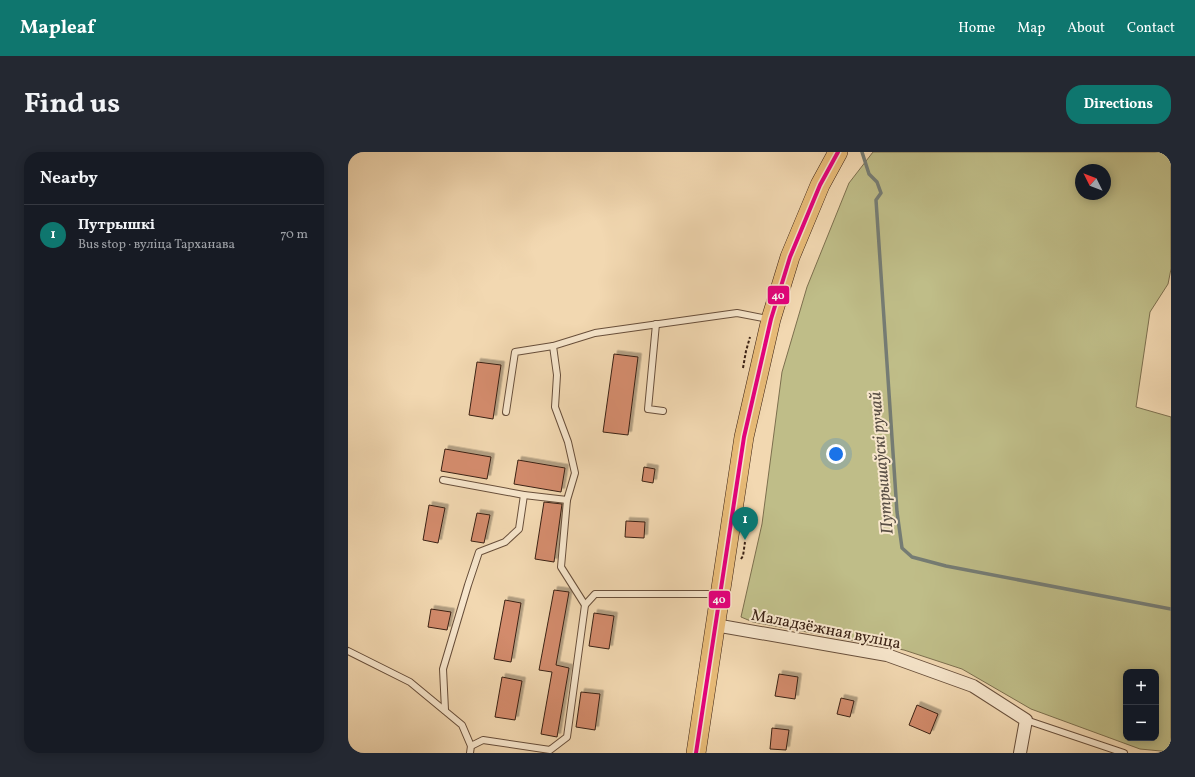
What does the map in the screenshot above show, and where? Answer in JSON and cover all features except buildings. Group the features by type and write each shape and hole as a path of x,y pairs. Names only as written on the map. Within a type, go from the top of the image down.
{"main road":[{"path":"696,753 744,436 772,319 790,257 820,185 837,154"}],"street":[{"name":"Маладзёжная вуліца","path":"715,625 887,655 973,686 1026,720"},
{"path":"1020,753 1026,720"}],"lane":[{"path":"506,412 515,352 553,346 595,333 737,313 772,319"},
{"path":"656,324 648,409 663,411"},
{"path":"553,346 558,375 555,407 568,442 575,474 567,500 561,567 585,605"},
{"path":"443,480 524,495 567,500"},
{"path":"444,710 443,669 468,585 480,552 505,542 519,529 524,495"},
{"path":"471,746 483,740 550,750 567,737 585,605 596,594 720,595"},
{"path":"348,651 410,682 462,725 471,746 470,753"},
{"path":"1026,720 1124,753"}],"shaded area":[{"path":"873,152 1171,152 1171,269 1168,284 1150,312 1136,407 1171,417 1171,752 1140,749 1031,709 962,669 904,650 753,622 741,617 762,524 782,372 807,287 849,183"}],"waterway":[{"name":"Путрышаўскі ручай","path":"862,152 869,174 877,182 881,193 876,200 897,512 902,548 912,557 946,566 1171,609"}],"transit line":[{"name":"40","path":"696,753 744,437 771,319 790,257 820,185 838,152"}],"place":[{"name":"Путрышкі","path":"745,540"}]}
